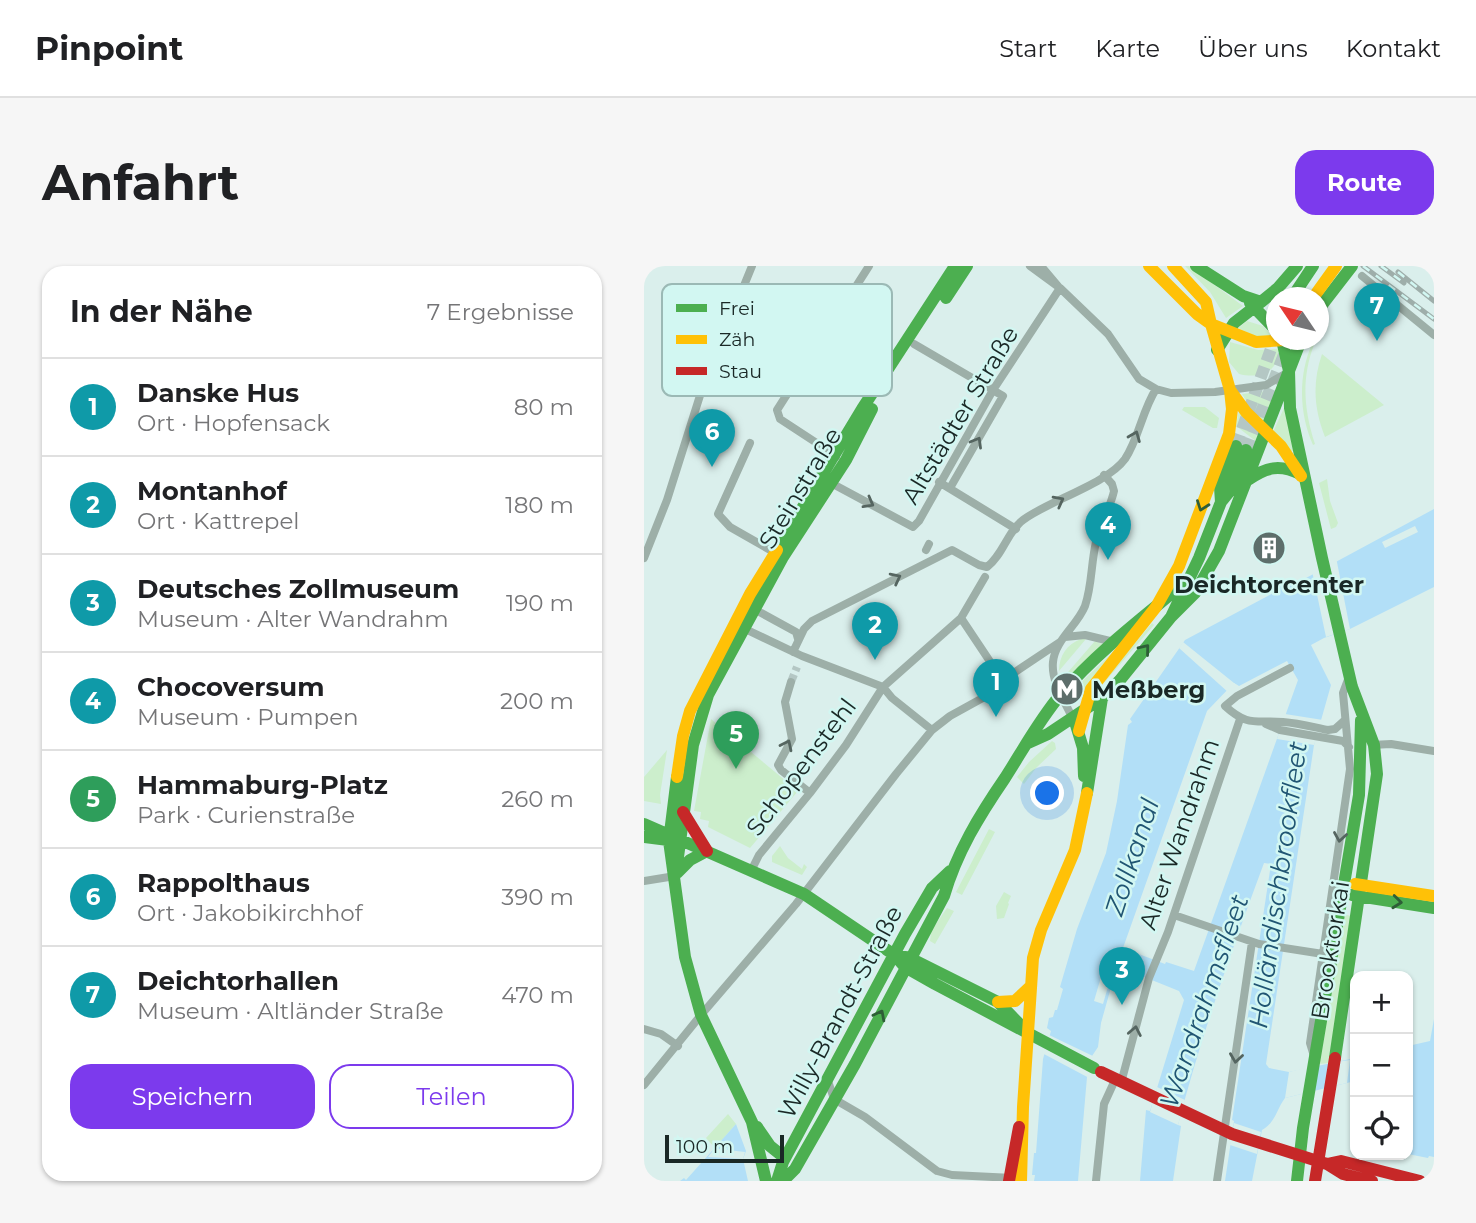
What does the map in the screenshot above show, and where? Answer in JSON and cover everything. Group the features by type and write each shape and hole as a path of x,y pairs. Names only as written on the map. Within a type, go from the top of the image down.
{"main road":[{"name":"Steinstraße","path":"892,363 955,266"},
{"name":"Steinstraße","path":"892,382 918,346 967,266"},
{"path":"1149,266 1211,324 1258,343 1266,342"},
{"path":"1173,266 1208,304 1217,350 1230,390 1246,412 1289,455 1303,478"},
{"path":"1196,266 1258,305 1266,316"},
{"path":"1210,266 1220,280"},
{"path":"1217,350 1227,331 1273,293 1297,266"},
{"path":"1299,287 1313,266"},
{"path":"1321,287 1336,266"},
{"path":"1329,296 1352,266"},
{"path":"1285,350 1289,371 1290,408 1303,478 1349,677 1361,713 1362,746"},
{"name":"Willy-Brandt-Straße","path":"1028,744 1102,698 1171,617 1185,606 1209,575 1297,350"},
{"name":"Willy-Brandt-Straße","path":"1078,714 1091,689 1156,607 1185,552 1225,446 1231,419 1230,390"},
{"name":"Steinstraße","path":"739,624 870,396"},
{"name":"Steinstraße","path":"754,609 779,555 839,471 867,416 882,396"},
{"name":"Willy-Brandt-Straße","path":"1171,617 1221,502 1220,487 1241,448"},
{"path":"1248,480 1263,469 1277,465 1303,478"},
{"name":"Willy-Brandt-Straße","path":"777,1181 785,1158 893,954 932,888 950,870 996,788 1028,744 1046,712 1061,693 1114,642 1188,580"},
{"path":"754,609 739,624 686,723 681,745 673,839 679,864 675,876 685,957 701,1015 752,1122 770,1146 785,1158"},
{"path":"673,839 683,812 693,745 703,707 739,624"},
{"path":"1014,1180 1024,1145 1023,1110 1035,945 1070,867 1078,839 1102,698"},
{"path":"1078,714 1085,793"},
{"name":"Brooktorkai","path":"1315,1181 1322,1162 1330,1088 1377,785 1362,746"},
{"name":"Brooktorkai","path":"1297,1181 1359,795 1362,746"},
{"path":"683,812 707,851"},
{"path":"644,824 673,839 804,894 893,954 1043,1043 1181,1112 1300,1157 1322,1162 1341,1161 1420,1181"},
{"path":"644,837 673,839"},
{"path":"675,876 690,860 707,851"},
{"name":"Willy-Brandt-Straße","path":"783,1181 795,1169 944,896 950,870"},
{"path":"1434,896 1362,883 1345,888 1360,898 1434,908"},
{"path":"908,962 998,1002 1030,1035"},
{"path":"998,1002 1015,1001 1030,987"},
{"path":"752,1122 766,1181"},
{"path":"1322,1162 1338,1172 1372,1181"}],"street":[{"path":"745,284 752,266"},
{"path":"857,284 869,266"},
{"path":"1030,266 1060,288 1108,334 1139,379 1156,389 1171,393 1230,390 1266,385 1289,371"},
{"path":"1041,266 1060,288"},
{"path":"1362,276 1434,335"},
{"name":"Altstädter Straße","path":"831,483 913,527 919,521 993,390 1060,288"},
{"name":"Altstädter Straße","path":"1039,320 1048,327"},
{"path":"918,346 993,390"},
{"path":"798,639 812,621 952,550 979,565 987,566 996,560 1022,521 1104,475 1125,458 1156,389"},
{"name":"Altstädter Straße","path":"950,488 1003,396 993,390"},
{"path":"644,558 667,500 700,396"},
{"path":"784,396 777,412 780,419 835,454 839,471"},
{"path":"750,443 719,514 730,527 779,555"},
{"path":"1078,714 1061,693 1053,671 1054,654 1086,602 1096,539 1113,494 1113,486 1104,475"},
{"path":"941,479 950,488 1016,529"},
{"name":"Schopenstehl","path":"751,871 759,855 846,744 883,687 961,618 985,577"},
{"path":"754,609 796,632 797,667"},
{"path":"961,618 1005,684"},
{"path":"739,624 797,654 883,687 892,698 932,730"},
{"path":"645,1084 804,894 932,730 950,716 1005,684 1012,674 1063,639 1081,635 1114,642"},
{"path":"1290,668 1237,696 1226,706 1240,719 1319,733 1362,746 1391,744 1434,751"},
{"name":"Brooktorkai","path":"1315,1062 1310,1043 1322,954 1350,769 1362,746 1345,720 1343,693 1349,677"},
{"path":"791,682 785,702 792,739 778,765 810,793"},
{"name":"Alter Wandrahm","path":"1096,1181 1104,1104 1118,1081 1149,978 1174,915 1240,719"},
{"path":"1319,733 1335,729 1345,720"},
{"path":"644,881 675,876"},
{"path":"1174,915 1256,943 1322,954"},
{"path":"1217,1181 1229,1132 1256,943"},
{"path":"644,1029 661,1034 678,1046"},
{"path":"827,1078 834,1099 864,1116 937,1171 952,1175 1014,1180"}],"green space":[{"path":"1185,266 1189,266 1243,306 1226,318 1210,292"},
{"path":"1247,321 1263,326 1266,336 1255,336 1238,328"},
{"path":"1230,342 1258,350 1279,350 1276,363 1261,374 1239,374 1229,362"},
{"path":"1310,350 1312,350 1307,370 1306,394 1308,419 1315,444 1313,445 1305,420 1302,394"},
{"path":"1322,354 1384,405 1325,437 1318,416 1316,396"},
{"path":"1274,390 1264,422 1242,394"},
{"path":"1184,407 1205,407 1219,418 1217,428 1182,410"},
{"path":"1284,408 1295,451 1291,451 1273,432"},
{"path":"1239,410 1259,431 1257,442 1236,426"},
{"path":"1327,479 1330,501 1338,523 1331,529 1319,483"},
{"path":"1152,623 1154,625 1097,691 1096,690"},
{"path":"1081,639 1086,639 1059,671 1060,660 1065,651"},
{"path":"1095,641 1103,644 1064,681 1062,679"},
{"path":"1116,649 1085,689 1079,701 1070,693"},
{"path":"711,719 798,791 750,848 708,827 709,821 700,819 701,812 694,811"},
{"path":"1052,741 1056,749 1024,784 1017,777"},
{"path":"667,750 661,804 644,801 644,777"},
{"path":"989,829 995,832 962,895 956,892"},
{"path":"780,846 788,858 802,869 804,864 807,867 802,875 772,862 772,856"},
{"path":"1004,892 1011,896 1009,904 1004,918 997,919 996,906"},
{"path":"947,908 954,911 935,944 930,941 931,931"},
{"path":"1343,914 1351,916 1329,1063 1319,1064"},
{"path":"728,1114 736,1124 715,1148 706,1138"}],"water":[{"path":"1434,509 1434,587 1350,629 1311,645 1331,685 1314,745 1266,1064 1269,1068 1289,1072 1350,1059 1350,1082 1285,1098 1273,1120 1262,1130 1252,1181 1225,1181 1271,864 1264,863 1218,993 1187,1092 1178,1125 1181,1126 1173,1181 1140,1181 1146,1110 1150,1111 1184,1000 1179,991 1117,966 1101,1023 1098,1047 1092,1056 1087,1077 1078,1181 1034,1181 1035,1175 1032,1175 1043,1059 1051,1031 1047,1028 1049,1018 1053,1017 1057,1010 1063,989 1060,987 1077,929 1106,853 1128,725 1132,722 1130,719 1185,640 1279,590 1279,587 1286,583 1293,585","holes":["1287,661 1298,680 1194,971 1166,962 1165,964 1123,948 1207,711 1234,683 1239,686"]},
{"path":"1434,1019 1434,1157 1428,1158 1413,1155 1413,1045 1430,1041"},
{"path":"736,1124 746,1151 743,1159 748,1181 680,1181 684,1178 686,1180"}],"pier":[{"path":"1415,526 1418,532 1385,548 1382,542"},
{"path":"1336,557 1350,629 1326,637 1312,571"},
{"path":"1183,642 1240,688 1234,687 1229,693 1179,648"},
{"path":"1285,714 1323,720 1314,745 1277,739"},
{"path":"1104,967 1113,969 1103,1004 1094,1001"},
{"path":"1047,1034 1095,1057 1091,1079 1042,1053"},
{"path":"1350,1060 1347,1083 1325,1088 1329,1063"},
{"path":"1319,1064 1314,1091 1285,1098 1289,1072"},
{"path":"1157,1087 1185,1100 1178,1125 1150,1112"},
{"path":"1234,1123 1261,1132 1257,1154 1230,1145"},
{"path":"715,1148 745,1152 743,1159 708,1157"}],"tunnel":[{"path":"1236,446 1271,350"},
{"path":"1246,450 1286,350"},
{"path":"791,682 797,667"}],"railway":[{"path":"1363,266 1434,319"},
{"path":"1381,266 1404,283"},
{"path":"1398,272 1434,301"}],"traffic: fast":[{"path":"892,363 955,266"},
{"path":"946,298 967,266"},
{"path":"1196,266 1243,296 1261,302 1278,288 1297,266"},
{"path":"1299,287 1313,266"},
{"path":"1329,296 1352,266"},
{"path":"1217,350 1234,323 1261,302"},
{"path":"1250,303 1266,320"},
{"path":"1284,350 1289,371 1290,408 1322,558 1352,687 1374,745 1377,774 1335,1058"},
{"path":"1171,617 1195,593 1219,551 1297,350"},
{"path":"777,550 870,396"},
{"path":"676,872 693,745 708,695 783,557 846,460 872,409"},
{"path":"1221,502 1220,487 1236,446"},
{"path":"1028,743 1048,734 1102,698 1171,617 1199,558 1221,502 1230,491 1246,450"},
{"path":"1248,480 1273,468 1300,474"},
{"path":"783,1181 795,1169 855,1064 944,896 955,864 986,806 1038,725 1061,694 1090,663 1188,580"},
{"path":"1087,793 1102,698"},
{"path":"1297,1181 1303,1128 1359,795 1361,720"},
{"path":"1076,725 1083,748 1084,776"},
{"path":"677,777 669,841 685,957 701,1015 752,1122 766,1181"},
{"path":"644,824 804,894 893,954 910,958 998,1002 1030,1035"},
{"path":"644,837 676,841"},
{"path":"677,873 690,860 707,851"},
{"path":"777,1181 783,1162 905,934 932,888 950,871"},
{"path":"1352,895 1434,908"},
{"path":"899,960 905,967 935,984 1094,1068"},
{"path":"757,1127 770,1146 785,1158"}],"traffic: slow":[{"path":"1149,266 1197,314 1211,324 1230,390 1246,412 1281,446 1301,476"},
{"path":"1173,266 1206,302 1211,324 1256,342 1266,341"},
{"path":"1321,287 1336,266"},
{"path":"1079,731 1091,689 1156,607 1179,566 1229,434 1232,409 1230,390"},
{"path":"677,777 690,711 750,594 777,550"},
{"path":"1021,1181 1033,958 1041,930 1075,850 1087,793"},
{"path":"1355,884 1434,896"},
{"path":"998,1002 1015,1001 1030,987"}],"traffic: jam":[{"path":"683,812 707,851"},
{"path":"1315,1181 1335,1058"},
{"path":"1101,1072 1232,1134 1327,1164 1343,1174 1372,1181"},
{"path":"1009,1181 1019,1127"},
{"path":"1327,1164 1341,1161 1420,1181"}],"place":[{"name":"Deichtorhallen","path":"1377,341"},
{"name":"Rappolthaus","path":"712,467"},
{"name":"Deichtorcenter","path":"1269,548"},
{"name":"Chocoversum","path":"1108,560"},
{"name":"Montanhof","path":"875,660"},
{"name":"Meßberg","path":"1067,689"},
{"name":"Danske Hus","path":"996,717"},
{"name":"Hammaburg-Platz","path":"736,769"},
{"name":"Deutsches Zollmuseum","path":"1122,1005"}],"water label":[{"name":"Zollkanal","path":"1132,857"},
{"name":"Holländischbrookfleet","path":"1278,885"},
{"name":"Wandrahmsfleet","path":"1204,1001"}]}
